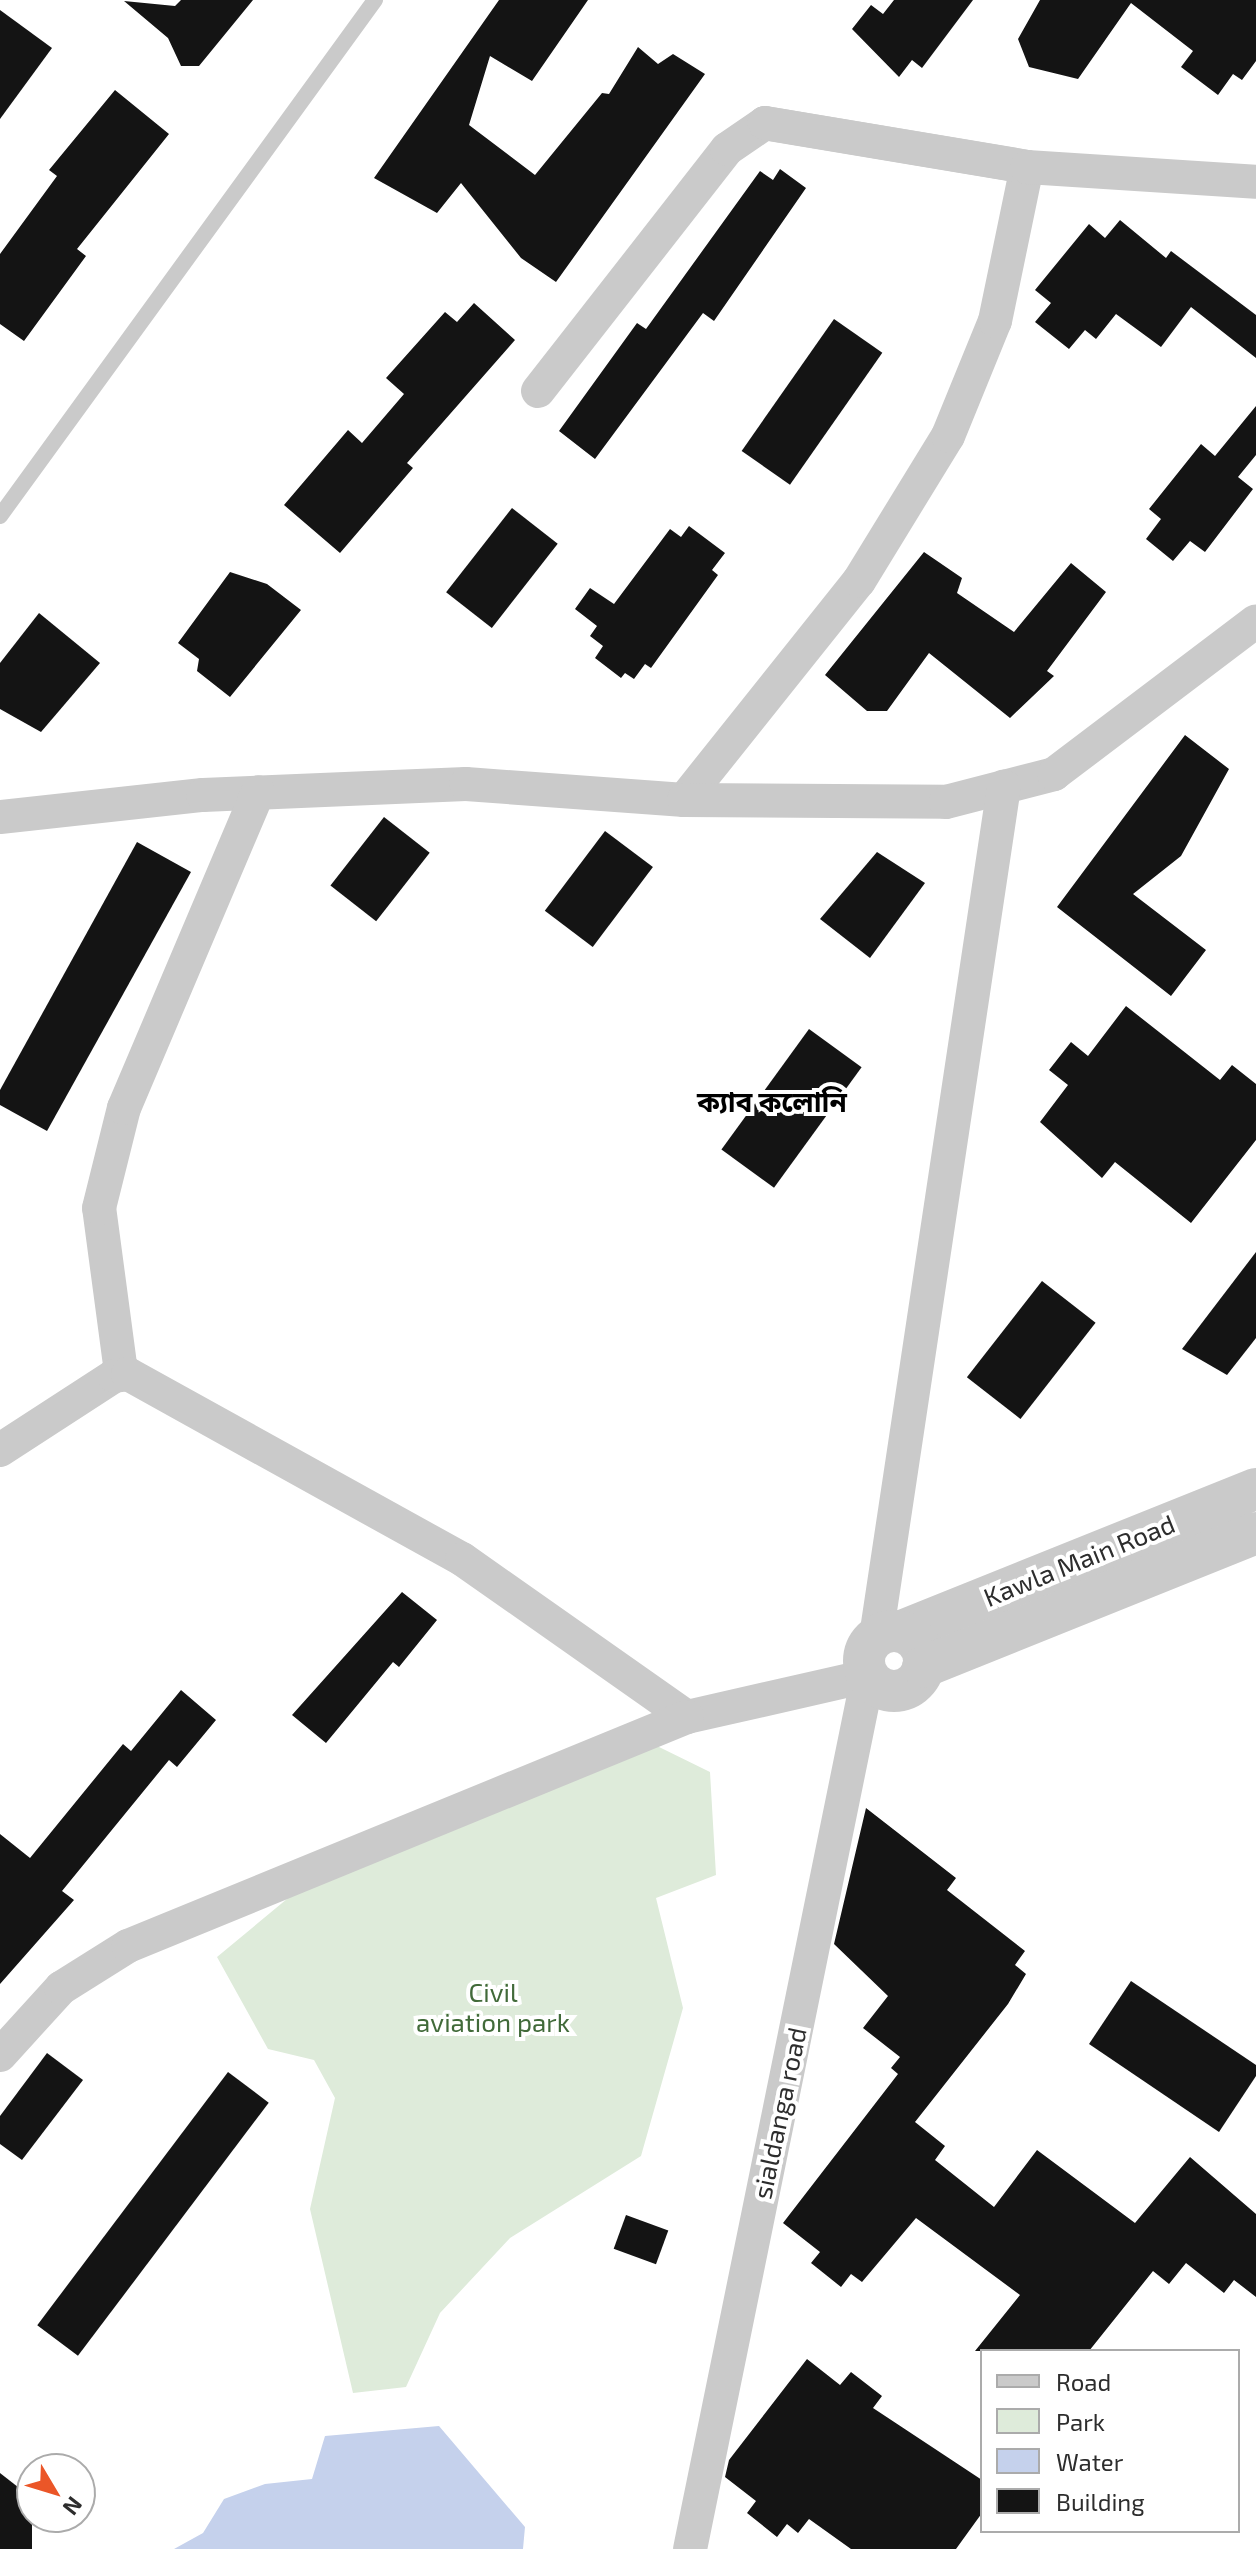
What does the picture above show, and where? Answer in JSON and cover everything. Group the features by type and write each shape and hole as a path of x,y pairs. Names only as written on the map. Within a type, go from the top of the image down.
{"street":[{"path":"538,391 727,149 765,123 1027,167 1256,182"},
{"path":"684,800 859,581 948,436 995,321 1027,167 796,128"},
{"path":"0,817 258,792 466,784 684,800 946,802 1054,774 1256,621"},
{"name":"sialdanga road","path":"690,2549 882,1648 1004,787"},
{"path":"121,1372 99,1208 124,1108 258,792"},
{"path":"121,1372 462,1559 687,1717"},
{"path":"0,1450 121,1372"},
{"name":"Kawla Main Road","path":"1256,1489 882,1648 893,1691 912,1685 923,1667 1256,1533"},
{"path":"0,2055 61,1988 128,1946 687,1717 882,1648 922,1649 923,1667"}],"lane":[{"path":"0,516 6,494 375,0"}],"green space":[{"name":"Civil aviation park","path":"657,1746 710,1772 716,1875 656,1898 683,2008 641,2156 510,2238 440,2313 406,2387 353,2393 310,2209 335,2098 314,2060 268,2049 217,1957 299,1889"}],"water":[{"path":"439,2426 525,2527 523,2549 174,2549 203,2533 224,2499 265,2484 312,2479 325,2436"}],"building":[{"path":"181,0 253,0 199,66 181,66 168,38 124,1 175,6"},
{"path":"499,0 588,0 532,81 490,56 469,125 535,175 602,93 609,94 638,47 658,64 673,54 705,74 556,282 521,258 461,183 437,213 374,178"},
{"path":"894,0 973,0 922,68 912,60 899,77 852,29 871,5 883,14"},
{"path":"1040,0 1256,0 1256,61 1242,80 1233,74 1218,95 1181,67 1193,51 1131,3 1078,79 1029,67 1018,39"},
{"path":"0,10 52,48 0,119"},
{"path":"115,90 169,134 77,249 86,256 24,341 0,324 0,254 57,176 49,170"},
{"path":"780,169 806,188 714,321 703,313 595,459 559,431 637,323 646,329 760,171 773,180"},
{"path":"1120,220 1166,258 1171,251 1256,315 1256,358 1191,307 1161,347 1116,314 1096,339 1085,330 1069,349 1035,322 1051,303 1035,290 1089,224 1105,238"},
{"path":"474,303 515,340 407,463 413,468 340,553 284,505 348,430 362,443 404,394 386,378 445,312 457,322"},
{"path":"834,319 882,353 790,485 742,451"},
{"path":"1256,406 1256,455 1238,477 1253,489 1205,552 1190,541 1173,561 1146,539 1161,519 1149,509 1201,444 1215,456"},
{"path":"512,508 558,544 492,628 446,592"},
{"path":"689,526 725,553 712,570 718,575 651,668 645,664 634,679 625,673 621,678 595,658 603,646 590,636 597,626 575,609 590,588 614,604 670,529 681,537"},
{"path":"924,552 962,578 957,593 1014,632 1071,563 1106,592 1047,671 1054,676 1010,718 929,653 887,711 867,711 825,675"},
{"path":"230,572 267,584 301,610 230,697 197,671 199,659 178,643"},
{"path":"39,613 100,663 41,732 0,709 0,663"},
{"path":"1185,735 1229,769 1181,856 1133,894 1206,950 1171,996 1057,907"},
{"path":"384,817 430,853 376,921 330,886"},
{"path":"605,831 653,867 593,947 545,911"},
{"path":"137,842 191,872 47,1131 0,1105 0,1090"},
{"path":"877,852 925,883 870,958 820,919"},
{"path":"1126,1006 1220,1080 1232,1065 1256,1084 1256,1140 1191,1223 1115,1162 1102,1178 1040,1122 1068,1085 1049,1070 1071,1042 1088,1056"},
{"path":"809,1029 862,1067 774,1188 721,1150"},
{"path":"1256,1252 1256,1338 1227,1375 1182,1349"},
{"path":"1042,1281 1096,1323 1020,1419 967,1377"},
{"path":"402,1592 437,1620 399,1667 393,1662 326,1743 292,1715"},
{"path":"181,1690 216,1720 177,1767 169,1760 62,1891 74,1900 0,1984 0,1834 30,1858 123,1744 131,1751"},
{"path":"866,1808 956,1878 947,1890 1025,1951 1015,1965 1026,1974 1008,2004 915,2122 945,2146 935,2160 994,2207 1037,2150 1135,2223 1190,2157 1256,2214 1256,2297 1234,2280 1224,2293 1186,2263 1169,2284 1153,2271 1091,2349 975,2351 1020,2295 916,2218 862,2282 851,2274 841,2287 811,2263 820,2252 783,2223 898,2074 891,2068 900,2057 863,2028 888,1996 834,1944"},
{"path":"1131,1981 1256,2065 1256,2076 1219,2132 1089,2044"},
{"path":"47,2053 83,2080 22,2160 0,2144 0,2116"},
{"path":"228,2072 269,2103 78,2356 37,2325"},
{"path":"626,2215 668,2230 656,2264 614,2249"},
{"path":"807,2359 840,2385 851,2372 882,2396 873,2408 980,2479 980,2516 956,2549 851,2549 809,2519 798,2533 787,2524 777,2537 747,2513 756,2501 725,2477 729,2460"},
{"path":"0,2473 16,2486 16,2533 32,2533 32,2549 0,2549"}],"district":[{"name":"ক্যাব কলোনি","path":"772,1101"}]}
